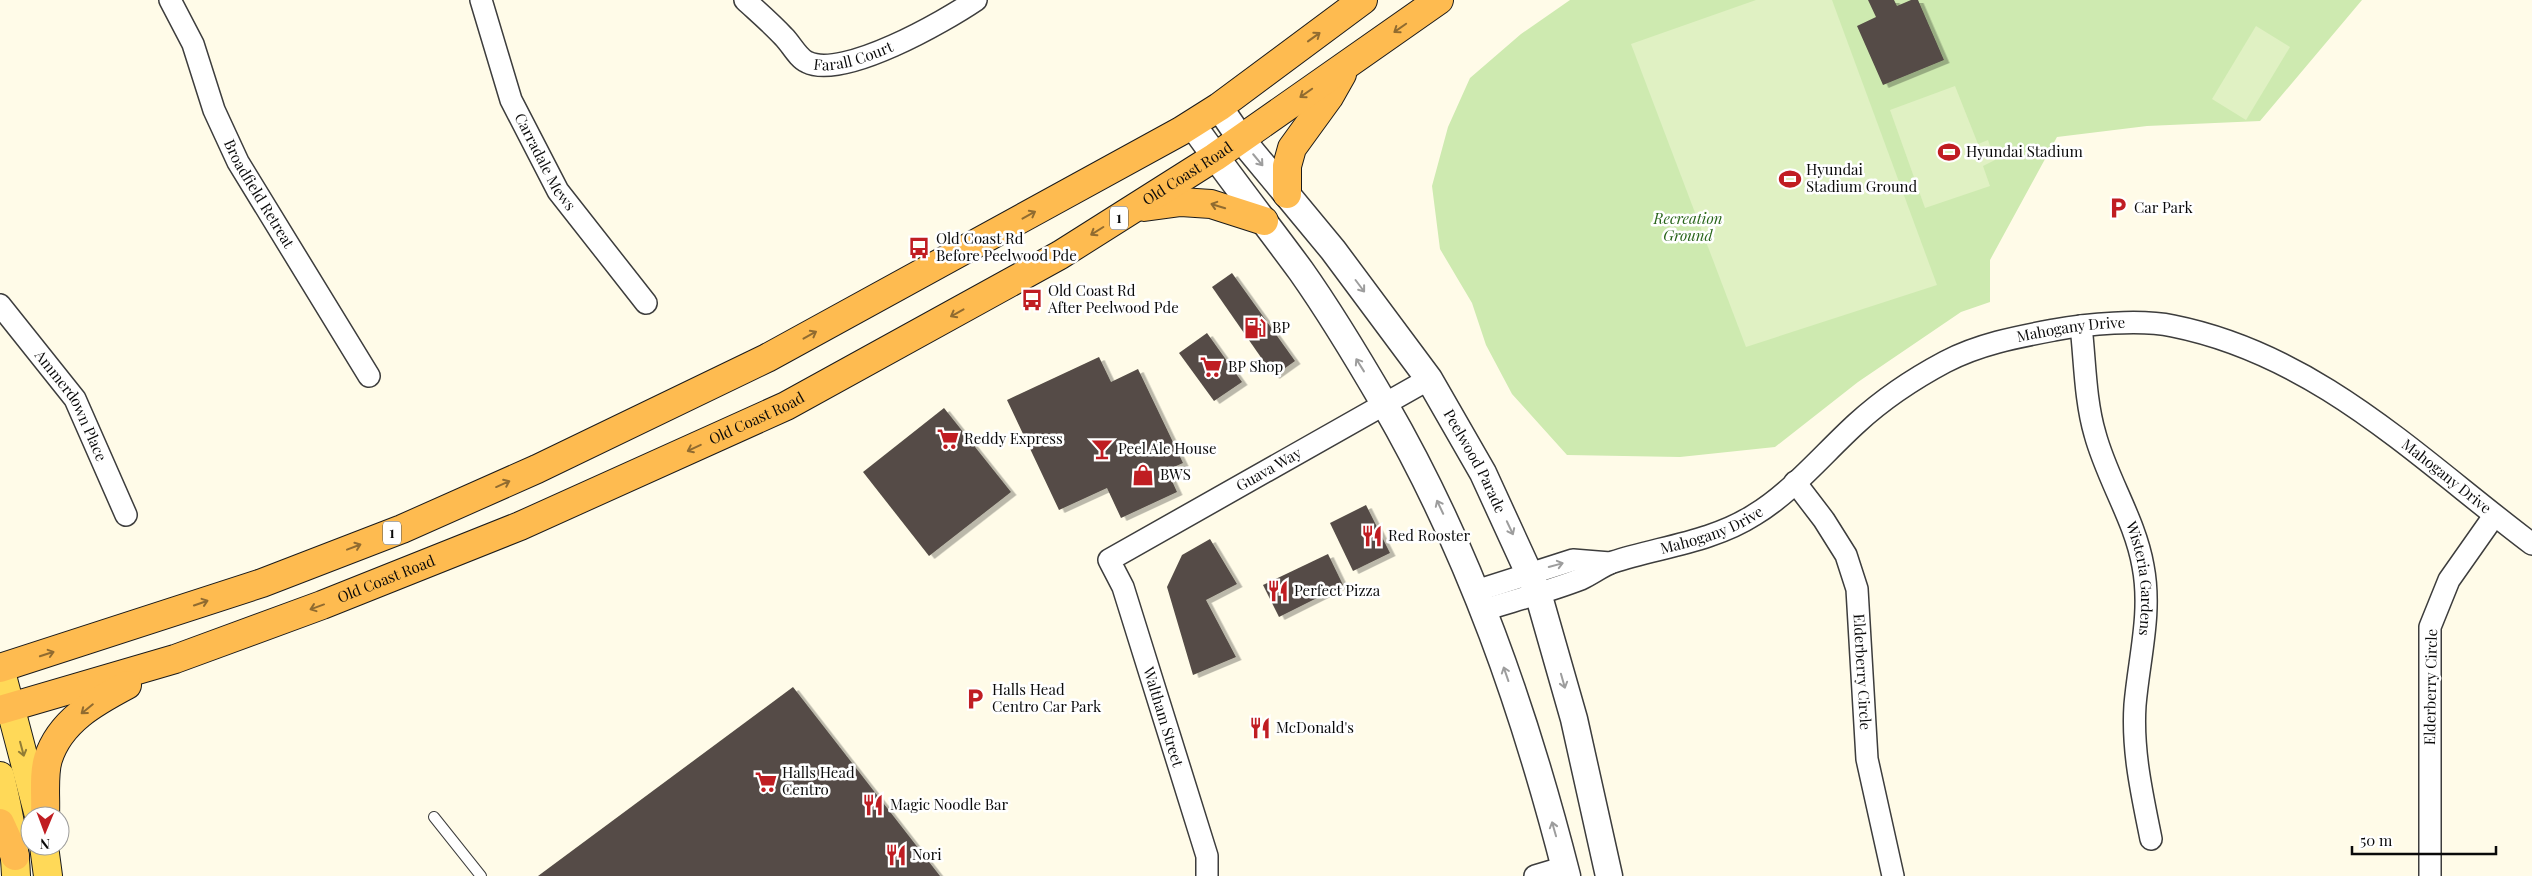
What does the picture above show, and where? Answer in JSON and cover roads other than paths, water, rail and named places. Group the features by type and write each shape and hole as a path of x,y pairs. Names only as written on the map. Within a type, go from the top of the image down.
{"highway":[{"name":"1","path":"0,668 262,583 402,529 537,469 767,358 1192,124 1218,107 1363,0"},
{"name":"Old Coast Road","path":"5,709 174,659 460,552 603,490 778,410 882,355 1060,255 1215,157 1439,0"},
{"path":"1287,194 1287,166 1292,148 1329,97 1346,66"},
{"path":"1132,209 1181,202 1211,204 1264,222"},
{"path":"46,806 48,760 56,739 75,718 94,703 174,659"},
{"path":"0,823 15,866"}],"main road":[{"path":"0,668 5,709 35,806"},
{"path":"0,776 9,811 15,866"},
{"path":"45,856 48,876"}],"street":[{"name":"Broadfield Retreat","path":"170,0 192,44 214,110 238,162 369,376"},
{"name":"Carradale Mews","path":"481,0 511,100 558,191 646,303"},
{"name":"Farall Court","path":"745,0 785,37 806,62 824,66 846,63 902,42 976,0"},
{"name":"Peelwood Parade","path":"1218,107 1241,139 1333,250 1429,379 1483,473 1534,582 1574,719 1609,876"},
{"path":"1192,124 1302,273 1384,404 1438,503 1480,600 1527,734 1566,872 1535,876"},
{"name":"Ammerdown Place","path":"0,305 75,399 126,515"},
{"name":"Mahogany Drive","path":"1480,600 1534,582 1573,560 1610,563 1715,533 1754,516 1795,482 1860,420 1903,388 1945,362 1978,348 2026,335 2081,326 2170,325 2264,354 2316,382 2370,417 2428,460 2494,516 2532,544"},
{"name":"Wisteria Gardens","path":"2081,326 2094,433 2105,466 2134,534 2143,565 2147,601 2135,704 2134,738 2137,771 2151,839"},
{"name":"Guava Way","path":"1110,560 1429,379"},
{"name":"Elderberry Circle","path":"1795,482 1824,520 1846,555 1857,589 1867,759 1894,876"},
{"name":"Elderberry Circle","path":"2430,876 2430,627 2449,580 2494,516"},
{"name":"Waltham Street","path":"1110,560 1122,587 1207,856 1207,876"}],"lane":[{"path":"434,817 481,876"}],"place":[{"name":"Hyundai Stadium","path":"1949,152"},
{"name":"Hyundai Stadium Ground","path":"1790,179"},
{"name":"Car Park","path":"2118,208"},
{"name":"Old Coast Rd Before Peelwood Pde","path":"919,248"},
{"name":"Old Coast Rd After Peelwood Pde","path":"1032,300"},
{"name":"BP","path":"1255,328"},
{"name":"BP Shop","path":"1211,367"},
{"name":"Reddy Express","path":"948,439"},
{"name":"Peel Ale House","path":"1102,449"},
{"name":"BWS","path":"1143,475"},
{"name":"Red Rooster","path":"1372,536"},
{"name":"Perfect Pizza","path":"1278,591"},
{"name":"Halls Head Centro Car Park","path":"975,699"},
{"name":"McDonald's","path":"1260,728"},
{"name":"Halls Head Centro","path":"766,782"},
{"name":"Magic Noodle Bar","path":"873,805"},
{"name":"Nori","path":"896,855"}],"park label":[{"name":"Recreation Ground","path":"1688,228"}]}
